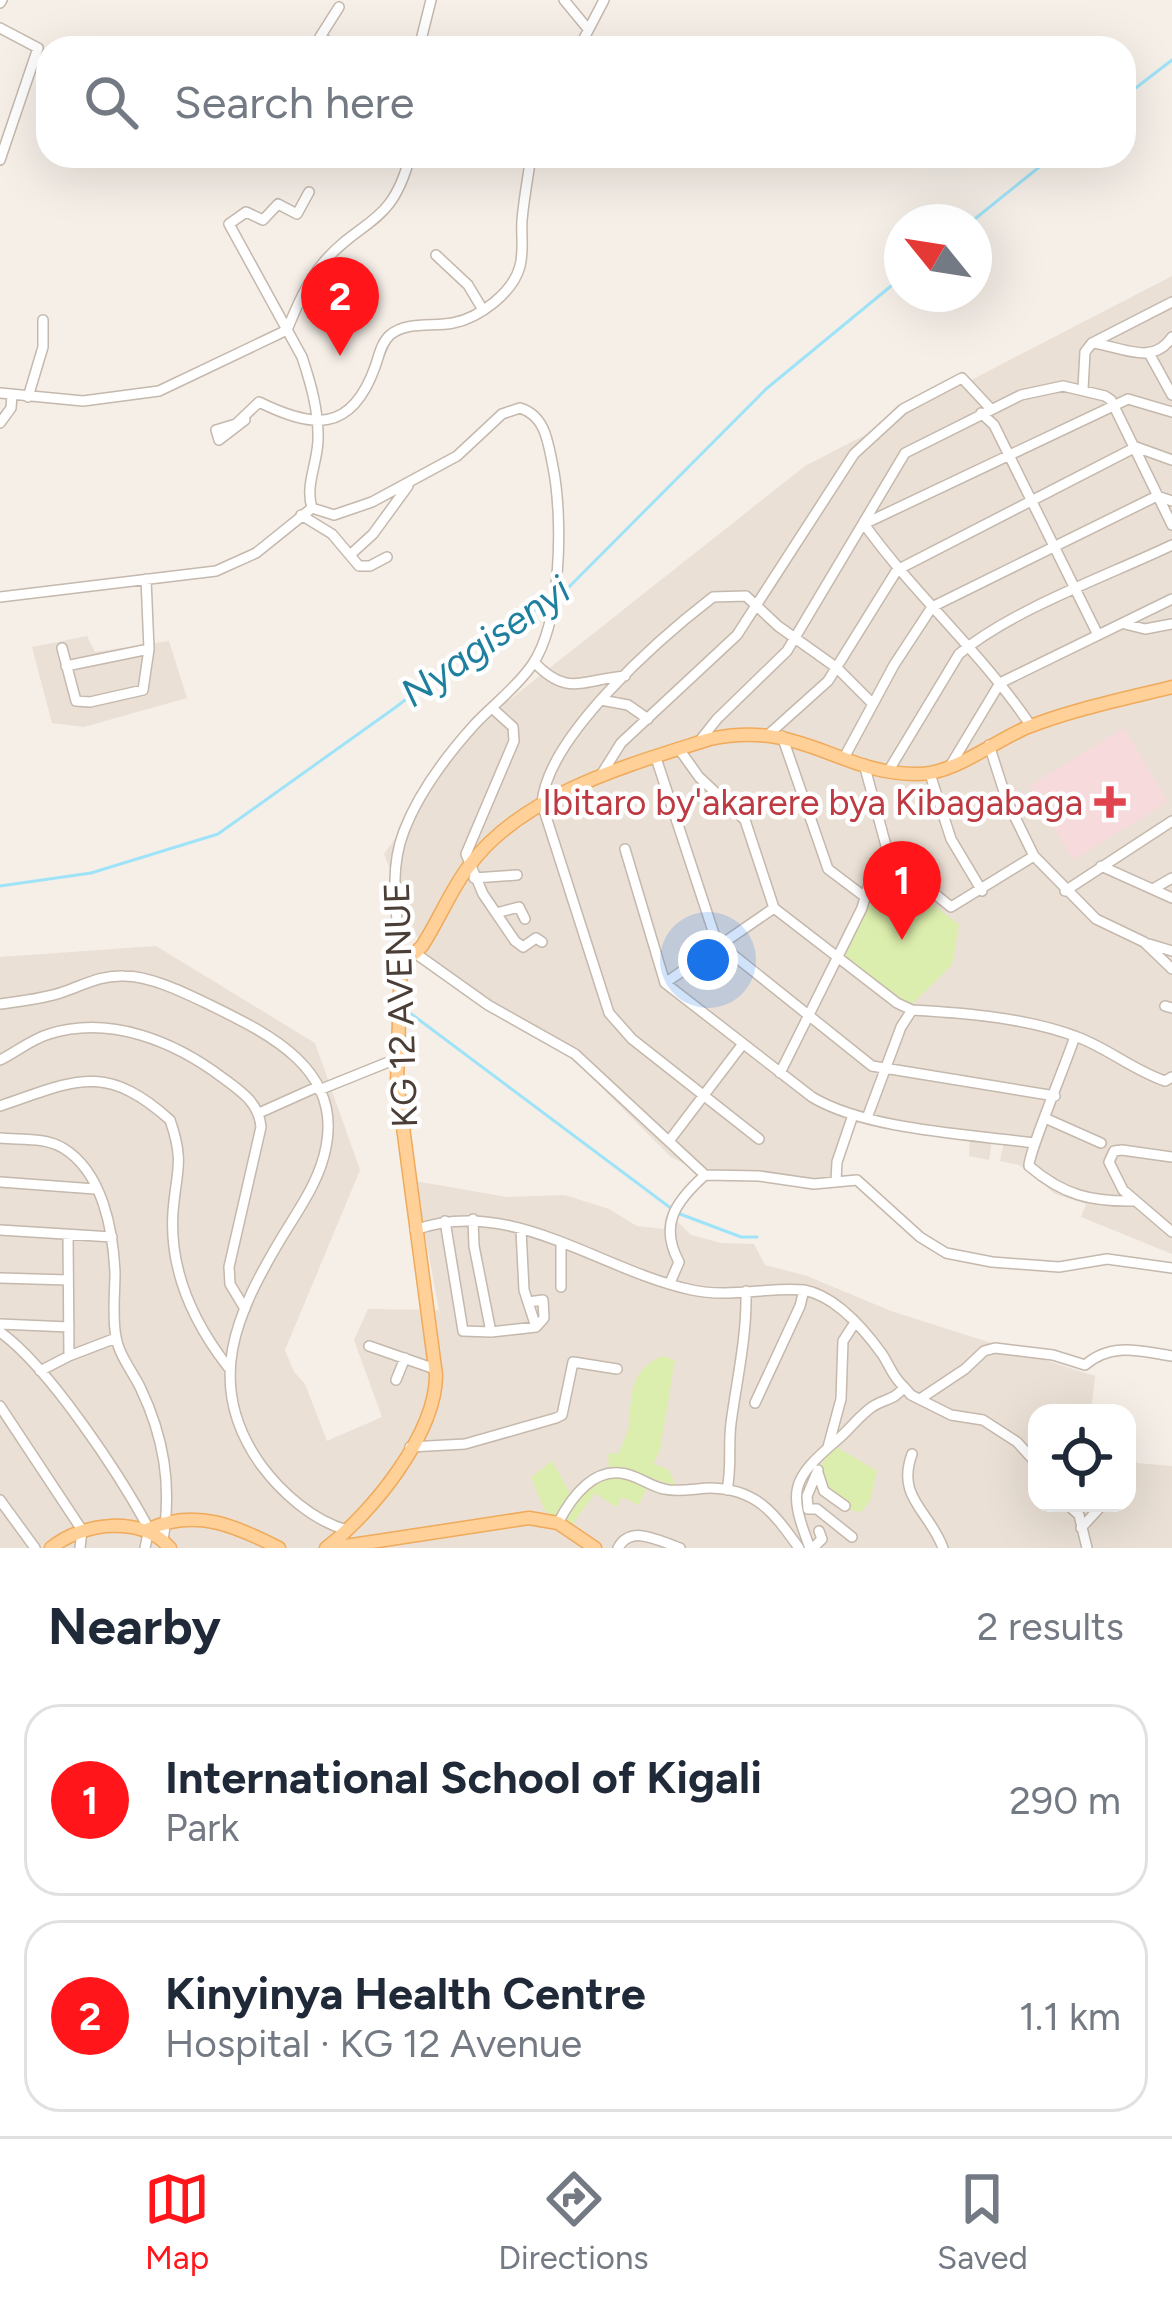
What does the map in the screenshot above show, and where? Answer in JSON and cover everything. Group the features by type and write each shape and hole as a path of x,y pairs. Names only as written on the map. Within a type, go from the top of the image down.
{"main road":[{"path":"408,956 507,828 542,804 679,749 737,734 776,735 864,764 930,774 1031,726 1172,687"},
{"name":"KG 12 AVENUE","path":"341,1539 389,1486 433,1398 435,1369 396,1059 408,956"},
{"path":"341,1539 369,1543 529,1518 558,1523 596,1548"},
{"path":"51,1548 82,1530 149,1529 166,1521 214,1521 279,1548"},
{"path":"149,1529 166,1544"},
{"path":"247,1532 256,1548"}],"street":[{"path":"422,36 431,0"},
{"path":"564,0 588,29"},
{"path":"585,36 604,0"},
{"path":"322,36 339,7"},
{"path":"0,28 36,46"},
{"path":"0,160 36,53"},
{"path":"0,424 11,408 6,394 108,400 158,392 287,330 322,264 376,221 393,200 405,168"},
{"path":"245,420 219,440 216,430 236,424 259,402 286,417 318,423 333,420 368,383 379,352 393,333 406,327 456,322 483,310 506,290 519,270 530,168"},
{"path":"0,597 231,567 312,508 309,492 318,423 309,378 229,224 246,212 262,220 278,204 297,214 309,192"},
{"path":"436,255 468,285 483,310"},
{"path":"1083,389 1085,352 1091,343 1172,302"},
{"path":"28,397 43,347 43,320"},
{"path":"1091,343 1150,355 1161,352 1172,338"},
{"path":"1150,355 1172,394"},
{"path":"598,780 611,754 733,640 852,457 903,409 962,378 994,424 1098,635"},
{"path":"698,743 797,638 905,453 986,410 1056,387 1105,396 1136,447 1172,525"},
{"path":"864,524 1131,399 1172,412"},
{"name":"KG 12 AVENUE","path":"312,508 326,516 350,512 457,456 510,410 524,408 543,427 561,512 545,637 534,662 428,786 399,847 394,880 408,956"},
{"path":"865,897 828,869 776,735 828,681 897,570 1136,447 1172,460"},
{"path":"350,555 386,519 410,482"},
{"path":"845,756 932,607 1157,496 1172,501"},
{"path":"301,515 322,526 366,567 387,557"},
{"path":"864,524 897,570 1000,682 1031,726"},
{"path":"889,770 958,654 968,646 1172,545"},
{"path":"62,648 74,697 81,703 134,695 147,684 146,579"},
{"path":"758,1139 632,1039 609,1013 542,804 544,784 558,756 601,700 710,598 742,594 837,668 873,704"},
{"path":"950,766 1000,682 1172,599"},
{"path":"1123,624 1145,629 1172,624"},
{"path":"66,666 149,649"},
{"path":"534,662 560,684 625,676"},
{"path":"601,700 628,705 648,719"},
{"path":"492,708 513,727 514,741 468,845 471,872 519,945 536,938 542,942"},
{"path":"989,745 1007,801 1034,856 1065,891 1107,927 1172,951"},
{"path":"679,749 699,777 745,820 774,908 897,1004 1075,1036 1151,1076 1165,1081 1172,1077"},
{"path":"656,758 715,937 722,946 864,1061 1055,1096"},
{"path":"864,764 892,862 951,907 1034,856"},
{"path":"930,774 951,839 982,891"},
{"path":"1065,891 1172,821"},
{"path":"625,849 665,982 780,1073 821,1102 853,1115 1034,1143"},
{"path":"780,1073 865,897 875,863 887,852"},
{"path":"1101,866 1172,898"},
{"path":"471,872 517,874"},
{"path":"1153,889 1172,878"},
{"path":"496,913 519,907 526,919"},
{"path":"665,982 774,908"},
{"path":"1144,942 1172,968"},
{"path":"408,956 575,1054 705,1175 814,1184 862,1181 920,1237 946,1253 1059,1267 1107,1259 1172,1268"},
{"path":"0,1004 60,993 95,978 136,976 202,1001 284,1043 318,1089 327,1122 321,1165 245,1309 228,1367 232,1403 248,1444 287,1496 336,1527 341,1539"},
{"path":"867,1118 912,1010"},
{"path":"0,1060 54,1033 126,1029 208,1067 243,1093 259,1113 259,1142 230,1267 230,1284 245,1309"},
{"path":"1075,1036 1028,1157 1029,1166 1060,1190 1086,1200 1135,1201"},
{"path":"669,1141 742,1045"},
{"path":"259,1113 396,1059"},
{"path":"0,1106 72,1080 95,1079 124,1090 170,1120 181,1158 173,1208 177,1262 199,1328 228,1367"},
{"path":"836,1181 844,1134 853,1115"},
{"path":"1046,1119 1101,1143"},
{"path":"1,1140 39,1140 64,1149 107,1213 116,1338 150,1410 163,1451 169,1485 166,1544"},
{"path":"1170,1227 1135,1201 1112,1172 1111,1155 1122,1150 1172,1157"},
{"path":"691,1165 687,1176 691,1187"},
{"path":"670,1282 679,1262 668,1241 669,1224 691,1187 705,1175"},
{"path":"0,1182 95,1189"},
{"path":"415,1230 445,1221 473,1220 521,1230 704,1292 804,1290 820,1295 854,1324 886,1359 892,1377 920,1400 951,1415 983,1420 1028,1454"},
{"path":"473,1220 491,1332"},
{"path":"445,1221 462,1327 469,1333 536,1327 544,1318 544,1300 528,1302 521,1230"},
{"path":"0,1231 112,1237"},
{"path":"68,1235 69,1356"},
{"path":"561,1244 561,1286"},
{"path":"0,1278 68,1280"},
{"path":"755,1403 804,1290"},
{"path":"727,1490 733,1463 730,1431 746,1333 746,1291"},
{"path":"828,1447 841,1399 843,1341 854,1324"},
{"path":"0,1328 68,1327"},
{"path":"0,1328 71,1411 149,1529 145,1548"},
{"path":"40,1371 116,1338"},
{"path":"369,1346 435,1369"},
{"path":"920,1400 984,1351 995,1348 1053,1355 1085,1366 1115,1348 1172,1356"},
{"path":"397,1380 405,1358"},
{"path":"410,1447 465,1444 556,1418 562,1415 573,1362 617,1369"},
{"path":"819,1531 822,1539 812,1548 796,1516 801,1477 816,1456 868,1409 897,1396 904,1387"},
{"path":"0,1406 82,1530 80,1548"},
{"path":"912,1454 907,1488 943,1548"},
{"path":"816,1456 820,1486 845,1509 836,1523"},
{"path":"818,1470 807,1506 852,1537"},
{"path":"558,1523 581,1489 613,1473 664,1489 750,1494 765,1504 799,1548"},
{"path":"0,1501 4,1514 34,1548"},
{"path":"1076,1512 1088,1548"},
{"path":"1082,1528 1096,1512"},
{"path":"618,1548 634,1534 680,1548"},
{"path":"426,1535 437,1548"}],"shaded area":[{"path":"1172,276 1172,1254 1081,1217 1086,1204 1055,1194 1019,1165 1000,1161 1004,1142 992,1140 989,1160 969,1156 970,1137 854,1118 836,1179 814,1184 705,1175 671,1157 544,1036 490,1013 429,967 384,854 475,727 805,466"},
{"path":"87,636 95,652 169,641 187,698 84,727 52,723 32,647"},
{"path":"1124,728 1168,802 1073,860 1029,786"},
{"path":"156,946 315,1043 360,1170 285,1350 305,1384 327,1441 382,1417 354,1340 368,1309 439,1310 415,1181 507,1197 565,1195 609,1209 637,1226 664,1229 672,1216 691,1235 721,1243 754,1244 765,1265 1095,1376 1092,1404 1028,1404 1028,1512 1136,1512 1136,1460 1172,1466 1172,1548 0,1548 0,957"}],"green space":[{"path":"881,863 959,925 952,965 911,1005 841,956"},
{"path":"662,1356 675,1360 660,1450 653,1464 668,1469 676,1486 651,1478 639,1505 622,1497 616,1507 595,1493 572,1525 545,1511 531,1477 552,1461 570,1493 609,1468 608,1454 619,1453 627,1432 638,1376"},
{"path":"833,1445 877,1471 870,1501 861,1512 848,1510 821,1485 820,1468"}],"waterway":[{"name":"Nyagisenyi","path":"1136,88 1172,60"},
{"name":"Nyagisenyi","path":"992,205 1038,168"},
{"name":"Nyagisenyi","path":"556,600 766,389 884,292"},
{"name":"Nyagisenyi","path":"0,886 91,873 218,834 506,622 548,605"},
{"path":"406,1010 672,1209"},
{"path":"680,1214 741,1237 757,1237"}],"place":[{"name":"Kinyinya Health Centre","path":"340,356"},
{"name":"Ibitaro by'akarere bya Kibagabaga","path":"1110,802"},
{"name":"International School of Kigali","path":"902,940"}]}
